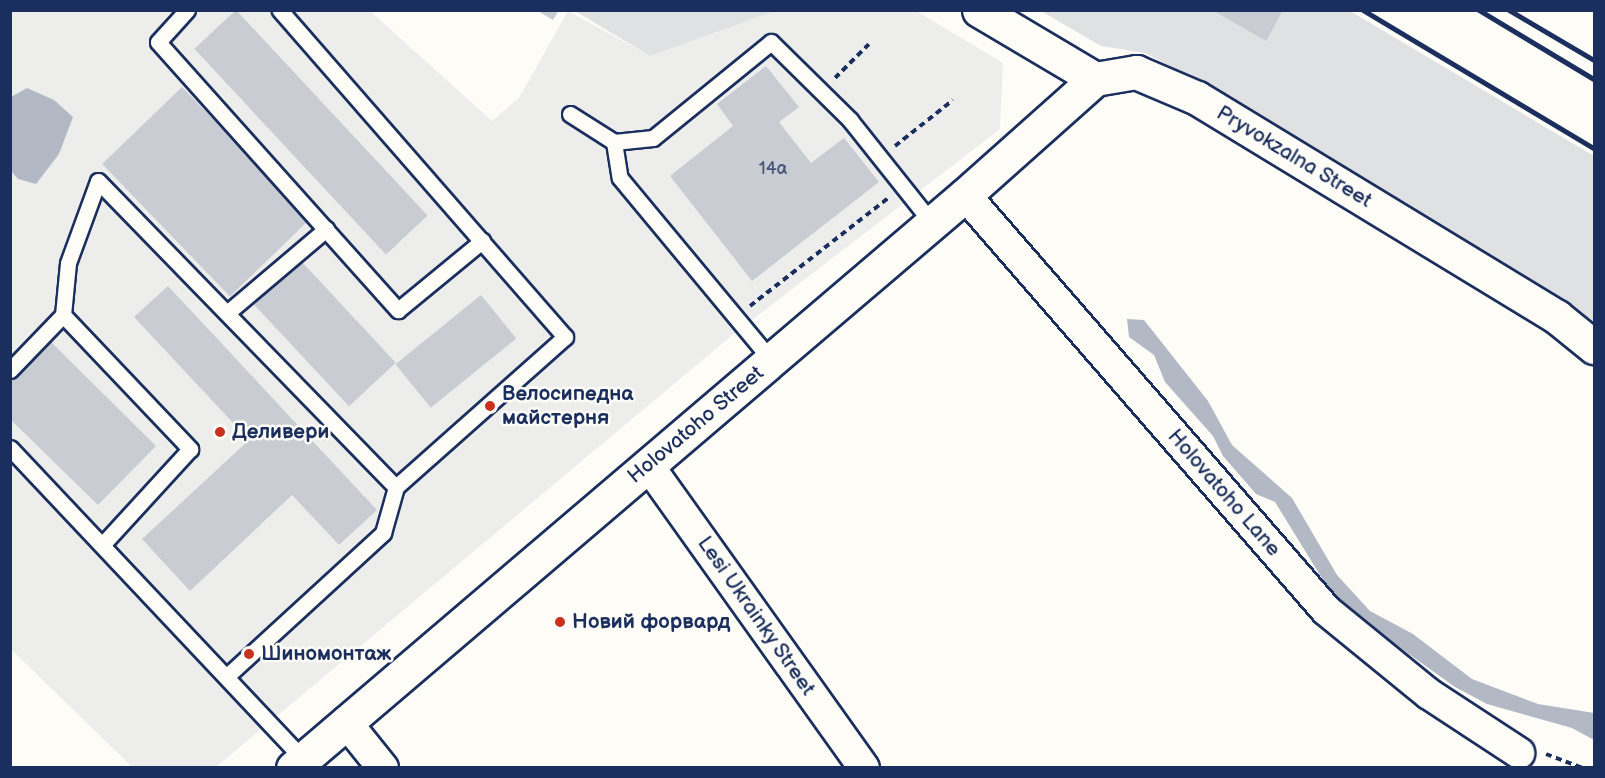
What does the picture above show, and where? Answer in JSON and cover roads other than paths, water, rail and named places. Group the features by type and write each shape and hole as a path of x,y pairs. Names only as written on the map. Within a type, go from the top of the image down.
{"main road":[{"path":"979,10 1095,78"},
{"name":"Pryvokzalna Street","path":"1095,78 1136,72 1197,98 1557,318 1594,346"},
{"name":"Holovatoho Street","path":"298,764 965,195 1095,78"}],"street":[{"name":"Holovatoho Lane","path":"965,195 1326,610 1429,694 1519,753"},
{"name":"Lesi Ukrainky Street","path":"648,465 864,768"},
{"path":"346,722 383,768"}],"lane":[{"path":"187,10 158,42 398,310 482,241"},
{"path":"226,676 383,533 396,487 565,337 280,10"},
{"path":"570,114 614,142 652,138 771,42 850,120 932,223"},
{"path":"614,142 620,178 771,360"},
{"path":"10,370 63,315 68,262 98,181 396,487"},
{"path":"227,313 326,229"},
{"path":"63,315 190,449 102,545"},
{"path":"10,448 226,676 298,764"}],"railway":[{"path":"1363,10 1594,148"},
{"path":"1479,10 1594,79"},
{"path":"1509,10 1594,60"}],"place":[{"name":"Велосипедна майстерня","path":"490,406"},
{"name":"Деливери","path":"220,432"},
{"name":"Новий форвард","path":"560,622"},
{"name":"Шиномонтаж","path":"249,654"}]}
